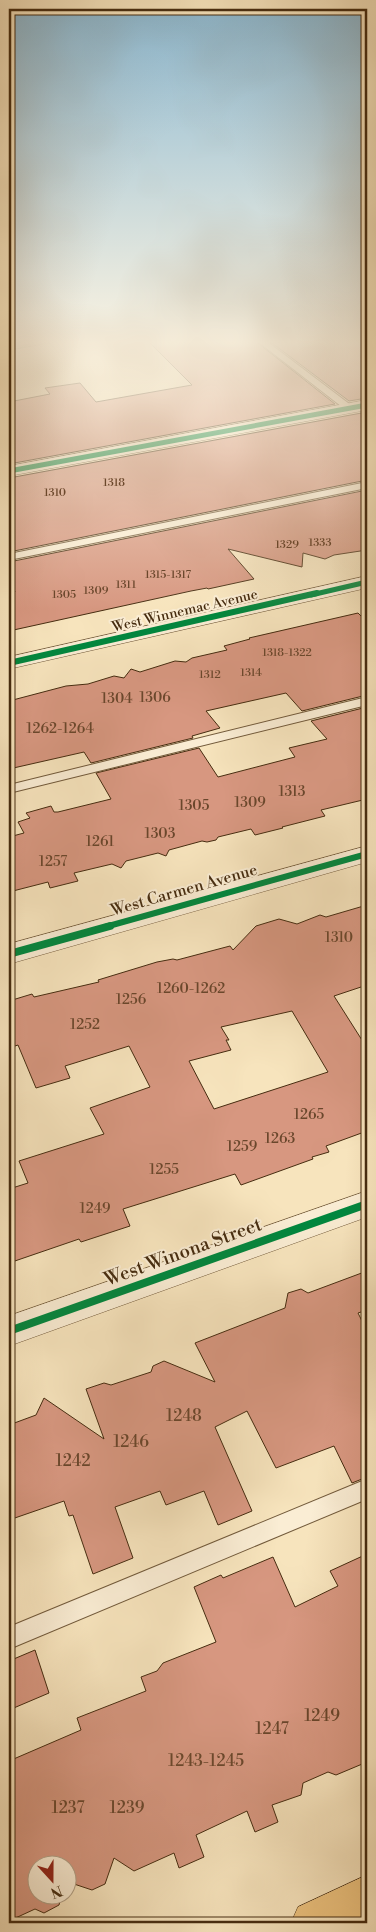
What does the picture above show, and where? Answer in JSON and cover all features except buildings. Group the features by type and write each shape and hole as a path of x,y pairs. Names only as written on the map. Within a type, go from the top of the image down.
{"main road":[{"path":"319,1922 367,1897"}],"street":[{"path":"9,471 229,430"},
{"name":"West Winnemac Avenue","path":"9,663 367,582"},
{"name":"West Carmen Avenue","path":"9,954 367,854"},
{"name":"West Winona Street","path":"9,1331 367,1204"}],"lane":[{"path":"9,558 367,485"},
{"path":"9,790 367,701"},
{"path":"9,1638 367,1489"}],"cycle path":[{"path":"9,471 231,430"},
{"path":"9,663 367,582"},
{"path":"9,954 367,854"},
{"path":"9,1331 367,1204"}]}
